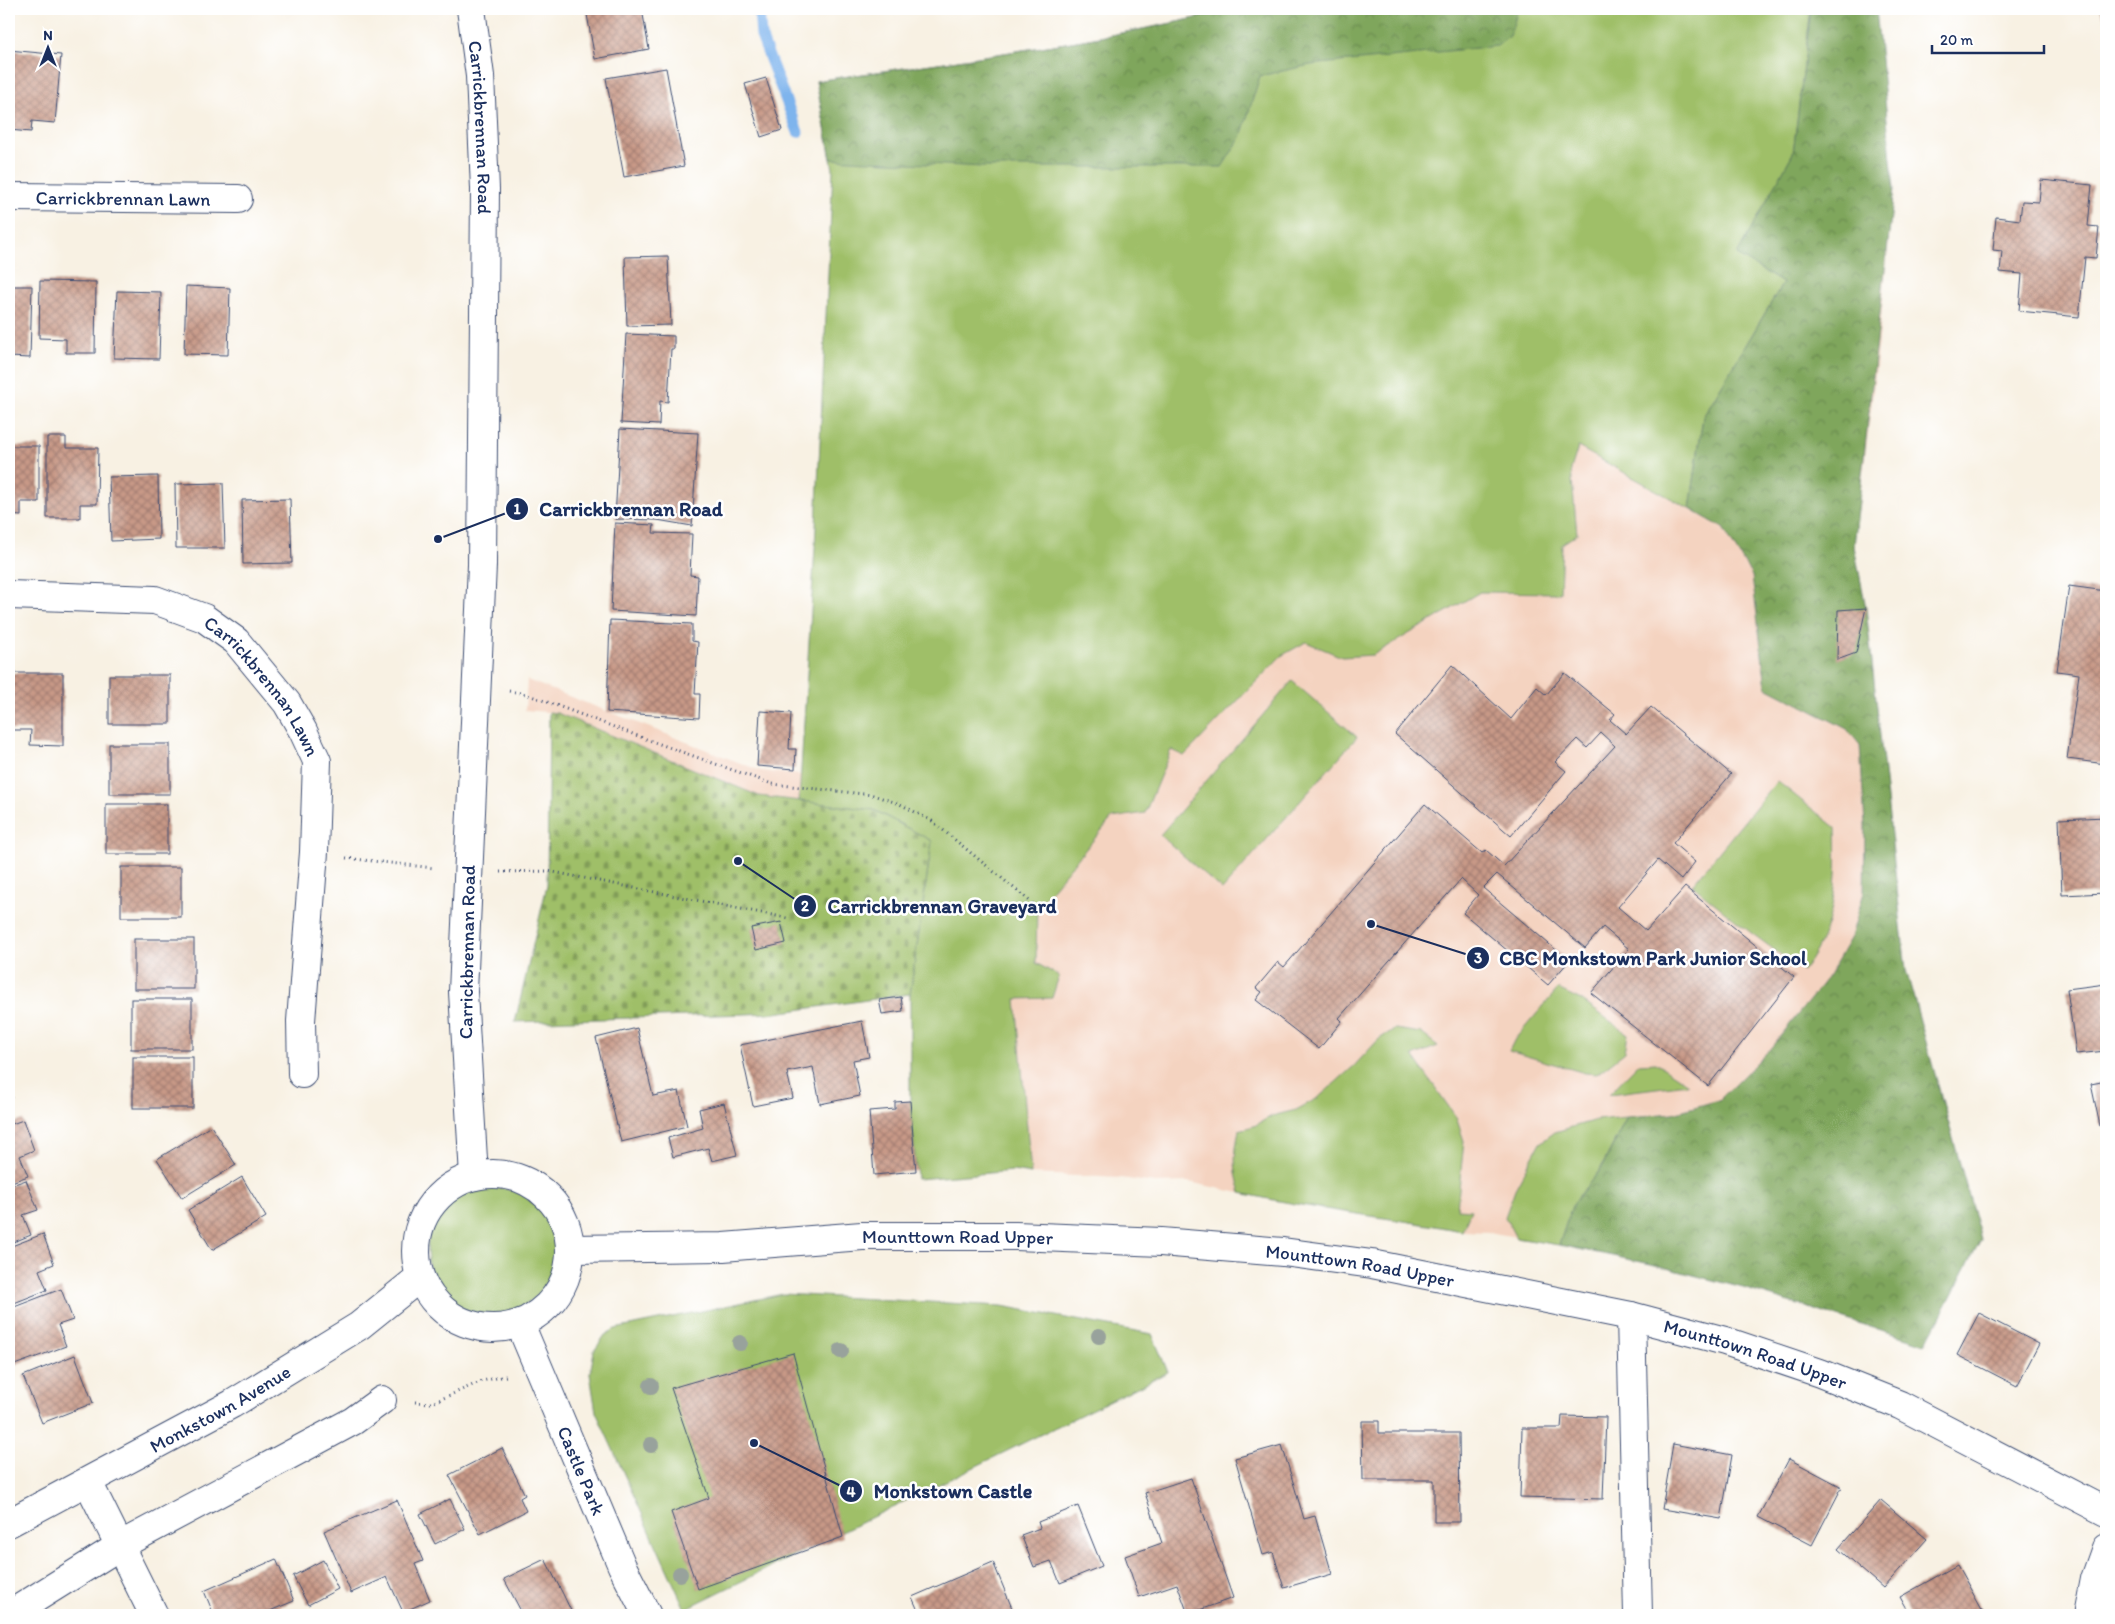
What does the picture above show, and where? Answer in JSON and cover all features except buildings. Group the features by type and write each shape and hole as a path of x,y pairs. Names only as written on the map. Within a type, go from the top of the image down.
{"main road":[{"name":"Carrickbrennan Road","path":"471,9 480,76 485,189 482,564 463,992 474,1176"},
{"name":"Carrickbrennan Lawn","path":"9,197 238,199"},
{"name":"Carrickbrennan Lawn","path":"9,595 155,600 204,618 236,641 287,703 303,730 317,761 314,852 301,1021 302,1074"},
{"path":"504,1175 517,1178 536,1187 551,1200 564,1221 570,1248 569,1262 563,1283 549,1305 536,1316 520,1324 500,1328 483,1328 451,1317 427,1293 420,1277 415,1257 416,1243 419,1228 427,1210 439,1195 456,1183 474,1176 504,1175"},
{"name":"Mounttown Road Upper","path":"570,1248 723,1247 862,1236 1016,1236 1161,1242 1283,1252 1372,1264 1631,1316 1751,1350 1820,1373 1900,1404 2106,1512"},
{"name":"Monkstown Avenue","path":"9,1523 249,1394 359,1326 420,1277"},
{"path":"1631,1316 1638,1615"},
{"name":"Castle Park","path":"520,1324 622,1566 647,1615"},
{"path":"9,1615 121,1546 354,1421 382,1400"},
{"path":"88,1482 154,1615"},
{"path":"2088,1615 2095,1579 2106,1548"}],"path":[{"path":"477,685 526,694 772,784 873,795 900,804 932,821 1037,907"},
{"path":"364,861 468,872 548,871 787,918"},
{"path":"382,1400 432,1403 482,1381 540,1370"}],"shaded area":[{"path":"1235,9 1876,9 1894,189 1877,360 1854,546 1866,608 1906,970 1981,1239 1926,1344 1743,1288 1651,1264 1550,1243 1488,1232 1462,1231 1268,1199 1189,1182 1155,1183 1121,1178 1031,1174 1013,1171 917,1179 910,1101 910,994 932,841 874,810 759,796 557,713 525,710 527,680 761,771 801,775 815,547 833,169 816,81 1160,27"}],"green space":[{"path":"1235,9 1811,9 1793,153 1738,255 1783,283 1703,417 1690,509 1578,447 1571,469 1577,534 1562,544 1560,593 1480,592 1373,655 1342,657 1306,642 1281,656 1184,756 1171,750 1145,813 1112,818 1037,907 1036,963 1059,976 1052,998 1016,999 1031,1174 1013,1171 917,1179 910,1101 910,994 932,841 874,810 799,801 815,547 833,169 816,81 1079,41"},
{"path":"1235,9 1518,9 1510,36 1497,46 1310,65 1260,76 1241,137 1222,167 983,167 831,159 816,81 1079,41"},
{"path":"1811,9 1876,9 1894,189 1854,546 1866,608 1906,970 1981,1239 1926,1344 1743,1288 1651,1264 1559,1245 1573,1203 1601,1169 1627,1117 1673,1113 1719,1100 1769,1050 1829,975 1851,937 1864,892 1865,826 1860,745 1847,729 1766,687 1752,576 1723,528 1690,509 1703,417 1783,283 1737,255 1793,153"},
{"path":"1292,681 1357,737 1222,890 1160,835"},
{"path":"549,712 557,713 759,796 874,810 932,841 910,994 775,1013 515,1022 547,885"},
{"path":"1777,781 1836,828 1836,867 1833,903 1822,938 1803,971 1750,932 1692,885"},
{"path":"1558,989 1581,1000 1628,1034 1625,1052 1597,1074 1585,1073 1509,1051 1515,1039"},
{"path":"1395,1029 1421,1033 1438,1046 1413,1056 1456,1117 1464,1141 1457,1209 1471,1210 1462,1231 1296,1204 1241,1193 1235,1162 1239,1130 1254,1126 1272,1116 1296,1110 1318,1098 1354,1066 1379,1039"},
{"path":"1656,1063 1688,1084 1609,1094 1638,1064"},
{"path":"1627,1117 1600,1170 1573,1203 1559,1245 1516,1238 1505,1217 1515,1189 1540,1143 1555,1132 1596,1120"},
{"path":"491,1187 515,1192 536,1206 550,1227 555,1251 550,1275 536,1296 515,1310 491,1315 467,1310 446,1296 432,1275 427,1251 432,1227 446,1206 467,1192"},
{"path":"783,1294 1002,1306 1152,1334 1168,1372 685,1609 596,1412 590,1374 594,1351 605,1335 615,1329"}],"waterway":[{"path":"759,9 761,36 798,132"}],"place":[{"name":"Carrickbrennan Road","path":"438,539"},
{"name":"Carrickbrennan Graveyard","path":"738,861"},
{"name":"CBC Monkstown Park Junior School","path":"1371,924"},
{"name":"Monkstown Castle","path":"754,1443"}]}
